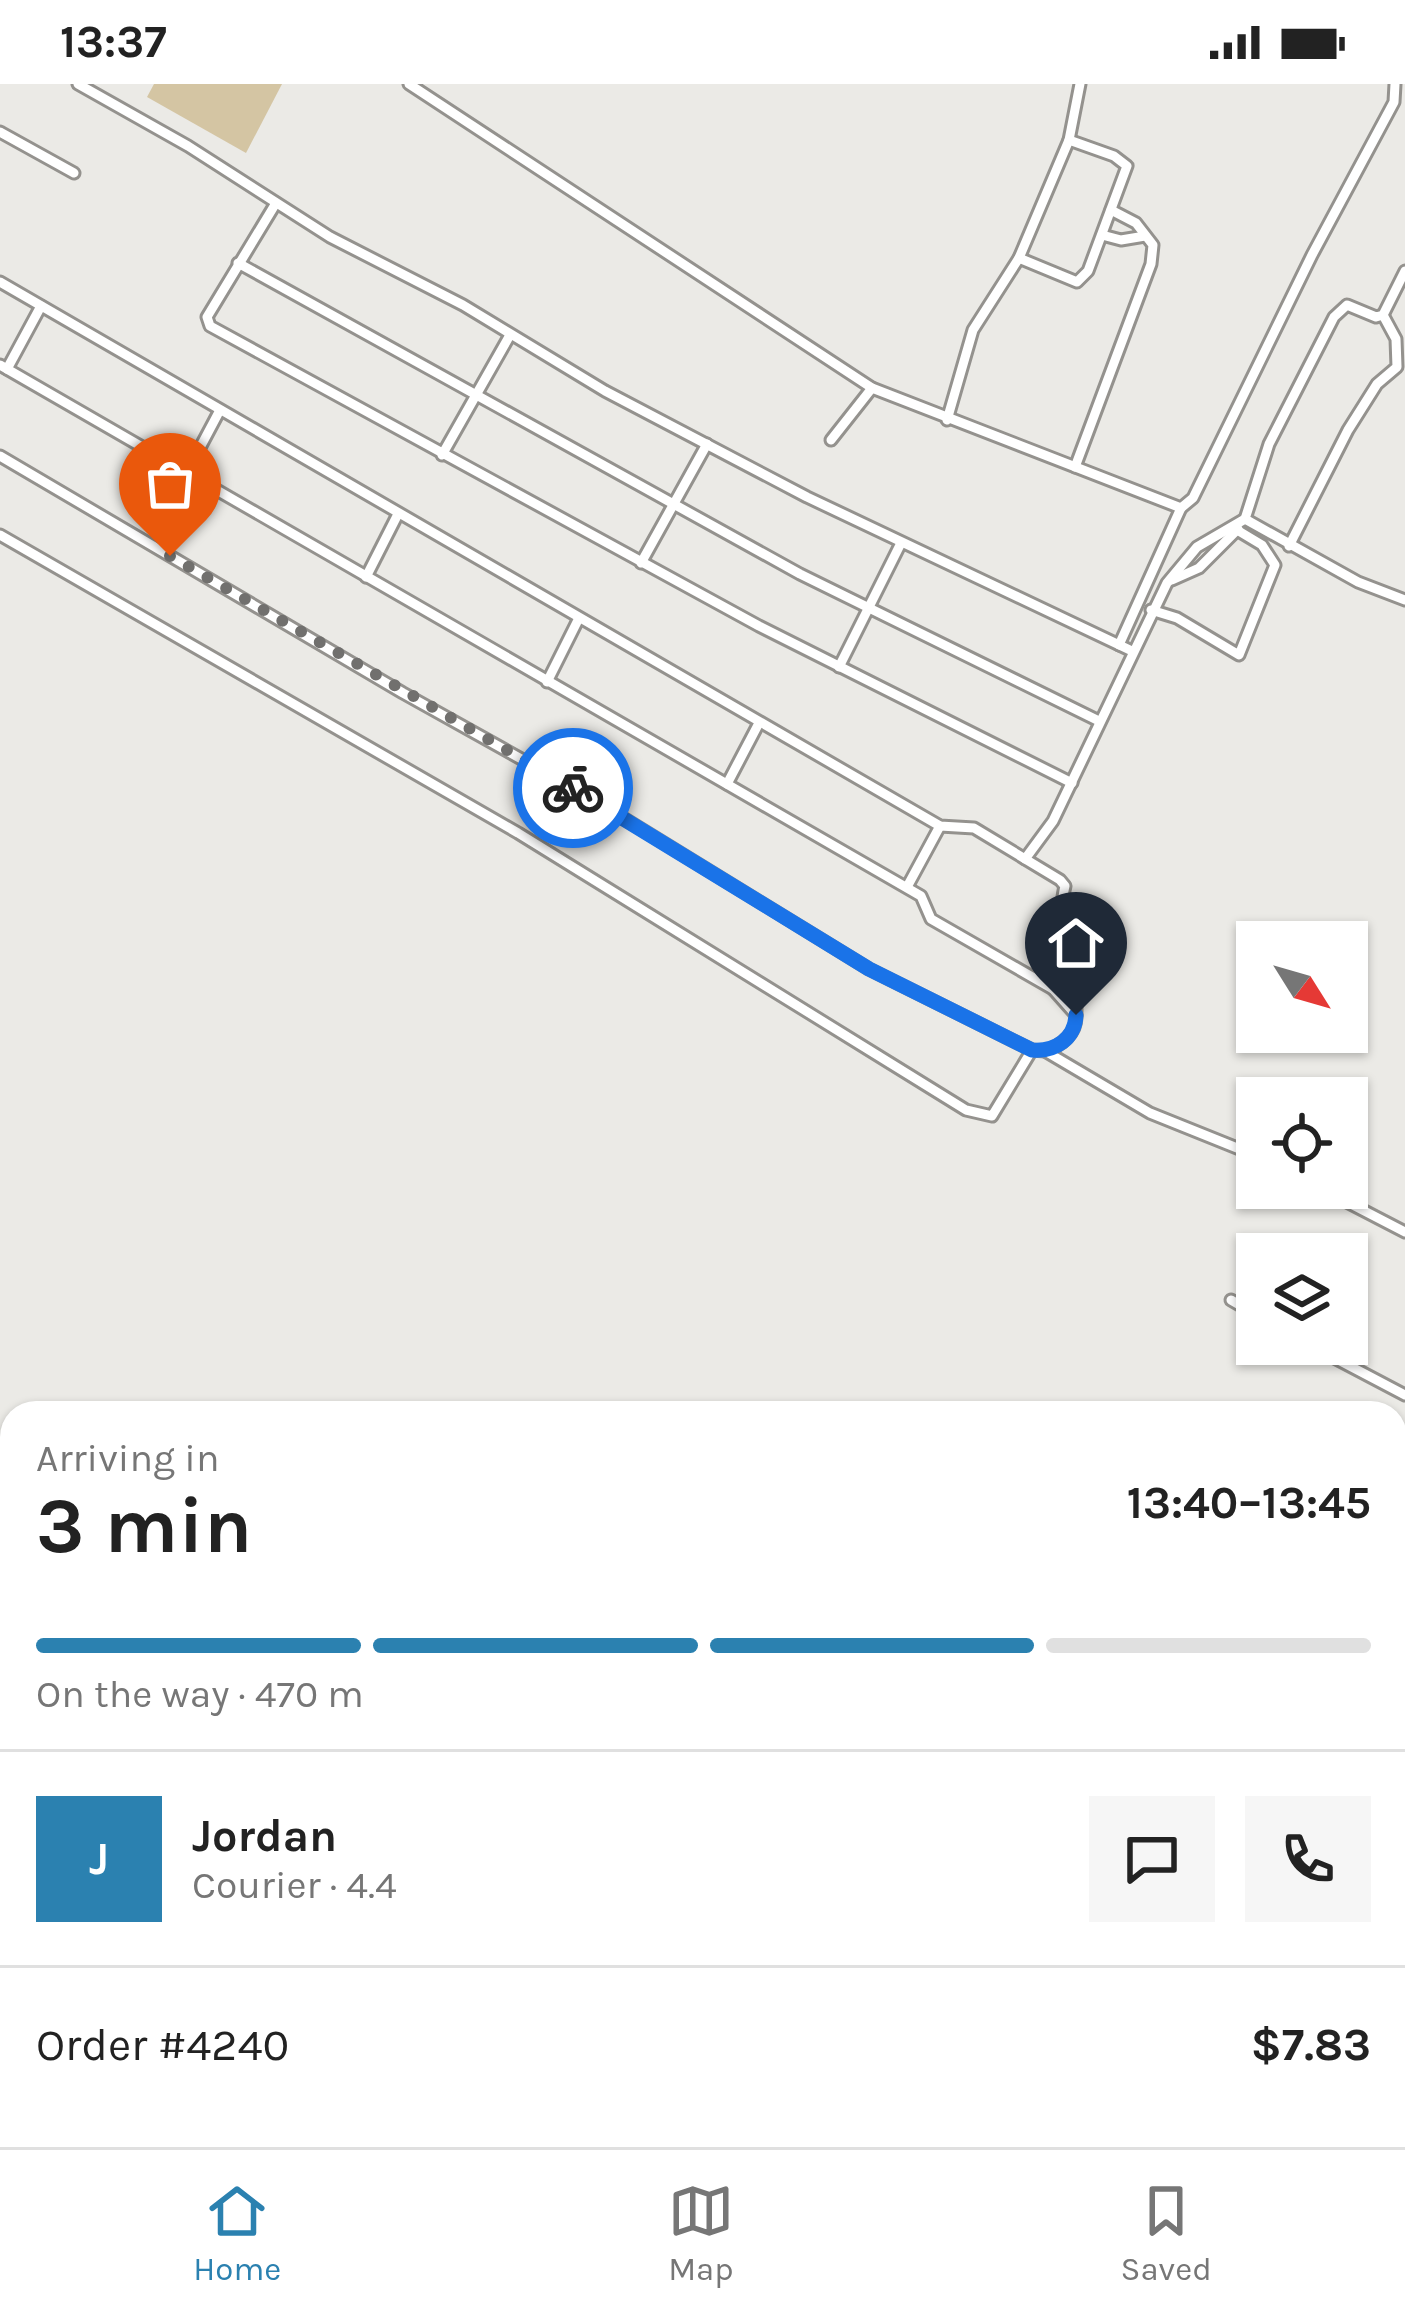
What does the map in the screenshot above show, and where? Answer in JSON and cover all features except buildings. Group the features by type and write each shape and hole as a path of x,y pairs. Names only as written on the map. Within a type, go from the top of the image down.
{"street":[{"path":"78,84 604,392 901,543 1132,651"},
{"path":"410,84 872,388 1181,508"},
{"path":"947,420 973,330 1019,258 1069,140 1080,84"},
{"path":"1119,645 1181,508 1193,498 1394,101 1395,84"},
{"path":"0,132 74,172"},
{"path":"1019,258 1077,282 1088,271 1127,166 1114,156 1069,140"},
{"path":"276,203 206,317 210,326 839,668 1072,783"},
{"path":"1075,467 1151,265 1153,245 1136,223 1111,209"},
{"path":"1102,235 1121,240 1145,236"},
{"path":"238,263 673,505 868,608 1099,721"},
{"path":"1167,583 1199,568 1245,519 1268,444 1334,317 1347,305 1376,317 1383,315 1405,272"},
{"path":"0,282 940,826 974,829 1064,883 1053,989"},
{"path":"41,306 4,367 907,887 921,896 931,919 1053,989 1076,1015"},
{"path":"1289,546 1348,430 1377,384 1397,367 1396,340 1383,315"},
{"path":"442,455 509,335"},
{"path":"830,440 872,388"},
{"path":"186,475 220,410"},
{"path":"641,563 707,444"},
{"path":"0,456 584,794 869,969 1032,1050 1058,1047 1070,1036 1076,1015 1076,992 1059,928"},
{"path":"366,578 398,514"},
{"path":"1245,519 1358,582 1405,600"},
{"path":"1025,859 1053,821 1167,583 1197,547 1245,519"},
{"path":"1151,610 1177,618 1239,655 1275,565 1262,545 1237,530"},
{"path":"0,535 518,833 966,1110 992,1116 1032,1050"},
{"path":"839,668 901,543"},
{"path":"547,682 579,618"},
{"path":"727,784 759,723"},
{"path":"907,887 940,826"},
{"path":"1045,1051 1150,1113 1236,1148"},
{"path":"1361,1209 1405,1232"},
{"path":"1231,1300 1236,1303"},
{"path":"1349,1365 1405,1395"}],"shaded area":[{"path":"154,84 282,84 246,153 147,97"}],"way so far":[{"path":"170,556 573,788"}],"route":[{"path":"573,788 869,969 1032,1050 1058,1047 1070,1036 1076,1015"}]}
